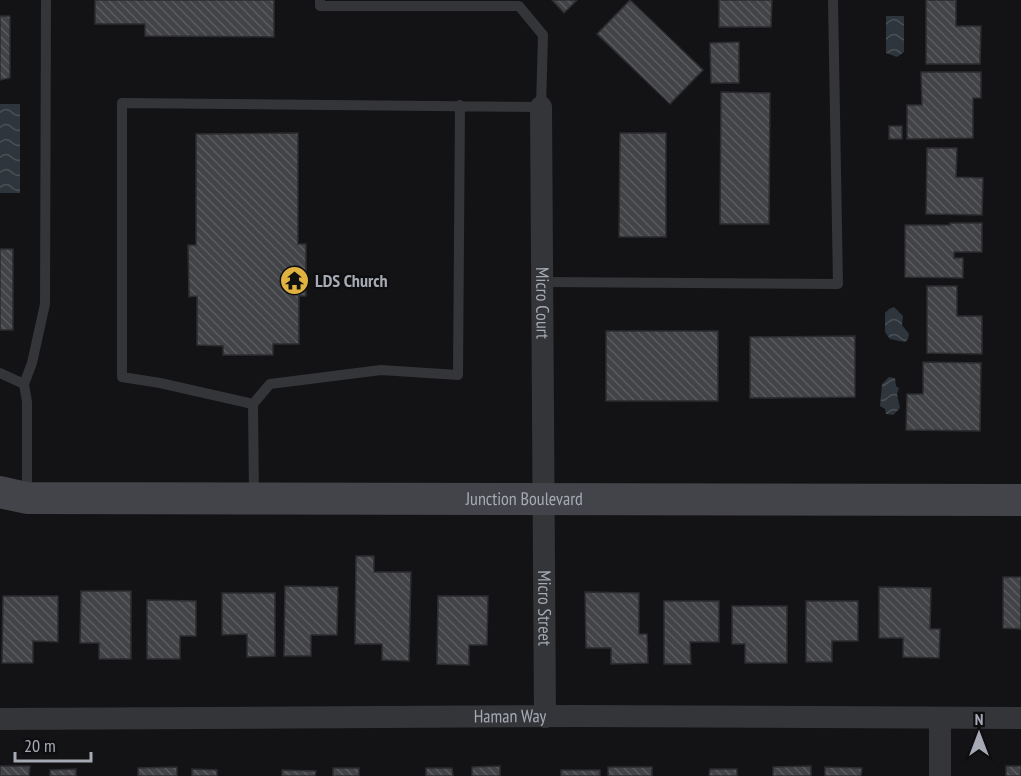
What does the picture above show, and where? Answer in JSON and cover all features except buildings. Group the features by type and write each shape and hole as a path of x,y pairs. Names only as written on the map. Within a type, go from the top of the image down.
{"main road":[{"name":"Junction Boulevard","path":"9,498 1021,500"}],"street":[{"name":"Micro Court","path":"541,106 543,500"},
{"name":"Micro Street","path":"543,500 545,717"},
{"path":"940,718 940,776"},
{"name":"Haman Way","path":"0,719 1021,718"}],"lane":[{"path":"9,498 27,402 24,384 32,363 45,304 46,0"},
{"path":"253,404 122,377 122,103 541,106 543,35 519,6 320,6 320,0"},
{"path":"543,282 838,284 833,0"},
{"path":"254,498 253,404 270,384 381,370 458,375 460,105"},
{"path":"0,373 24,384"}],"water":[{"path":"886,16 904,16 904,52 897,57 886,53"},
{"path":"0,104 20,104 20,193 0,193"},
{"path":"894,307 903,316 902,325 909,334 905,342 890,339 885,332 885,313"},
{"path":"889,377 895,378 896,386 899,388 897,394 900,408 893,415 886,414 885,409 880,406 882,384"}],"place":[{"name":"LDS Church","path":"294,281"}]}
